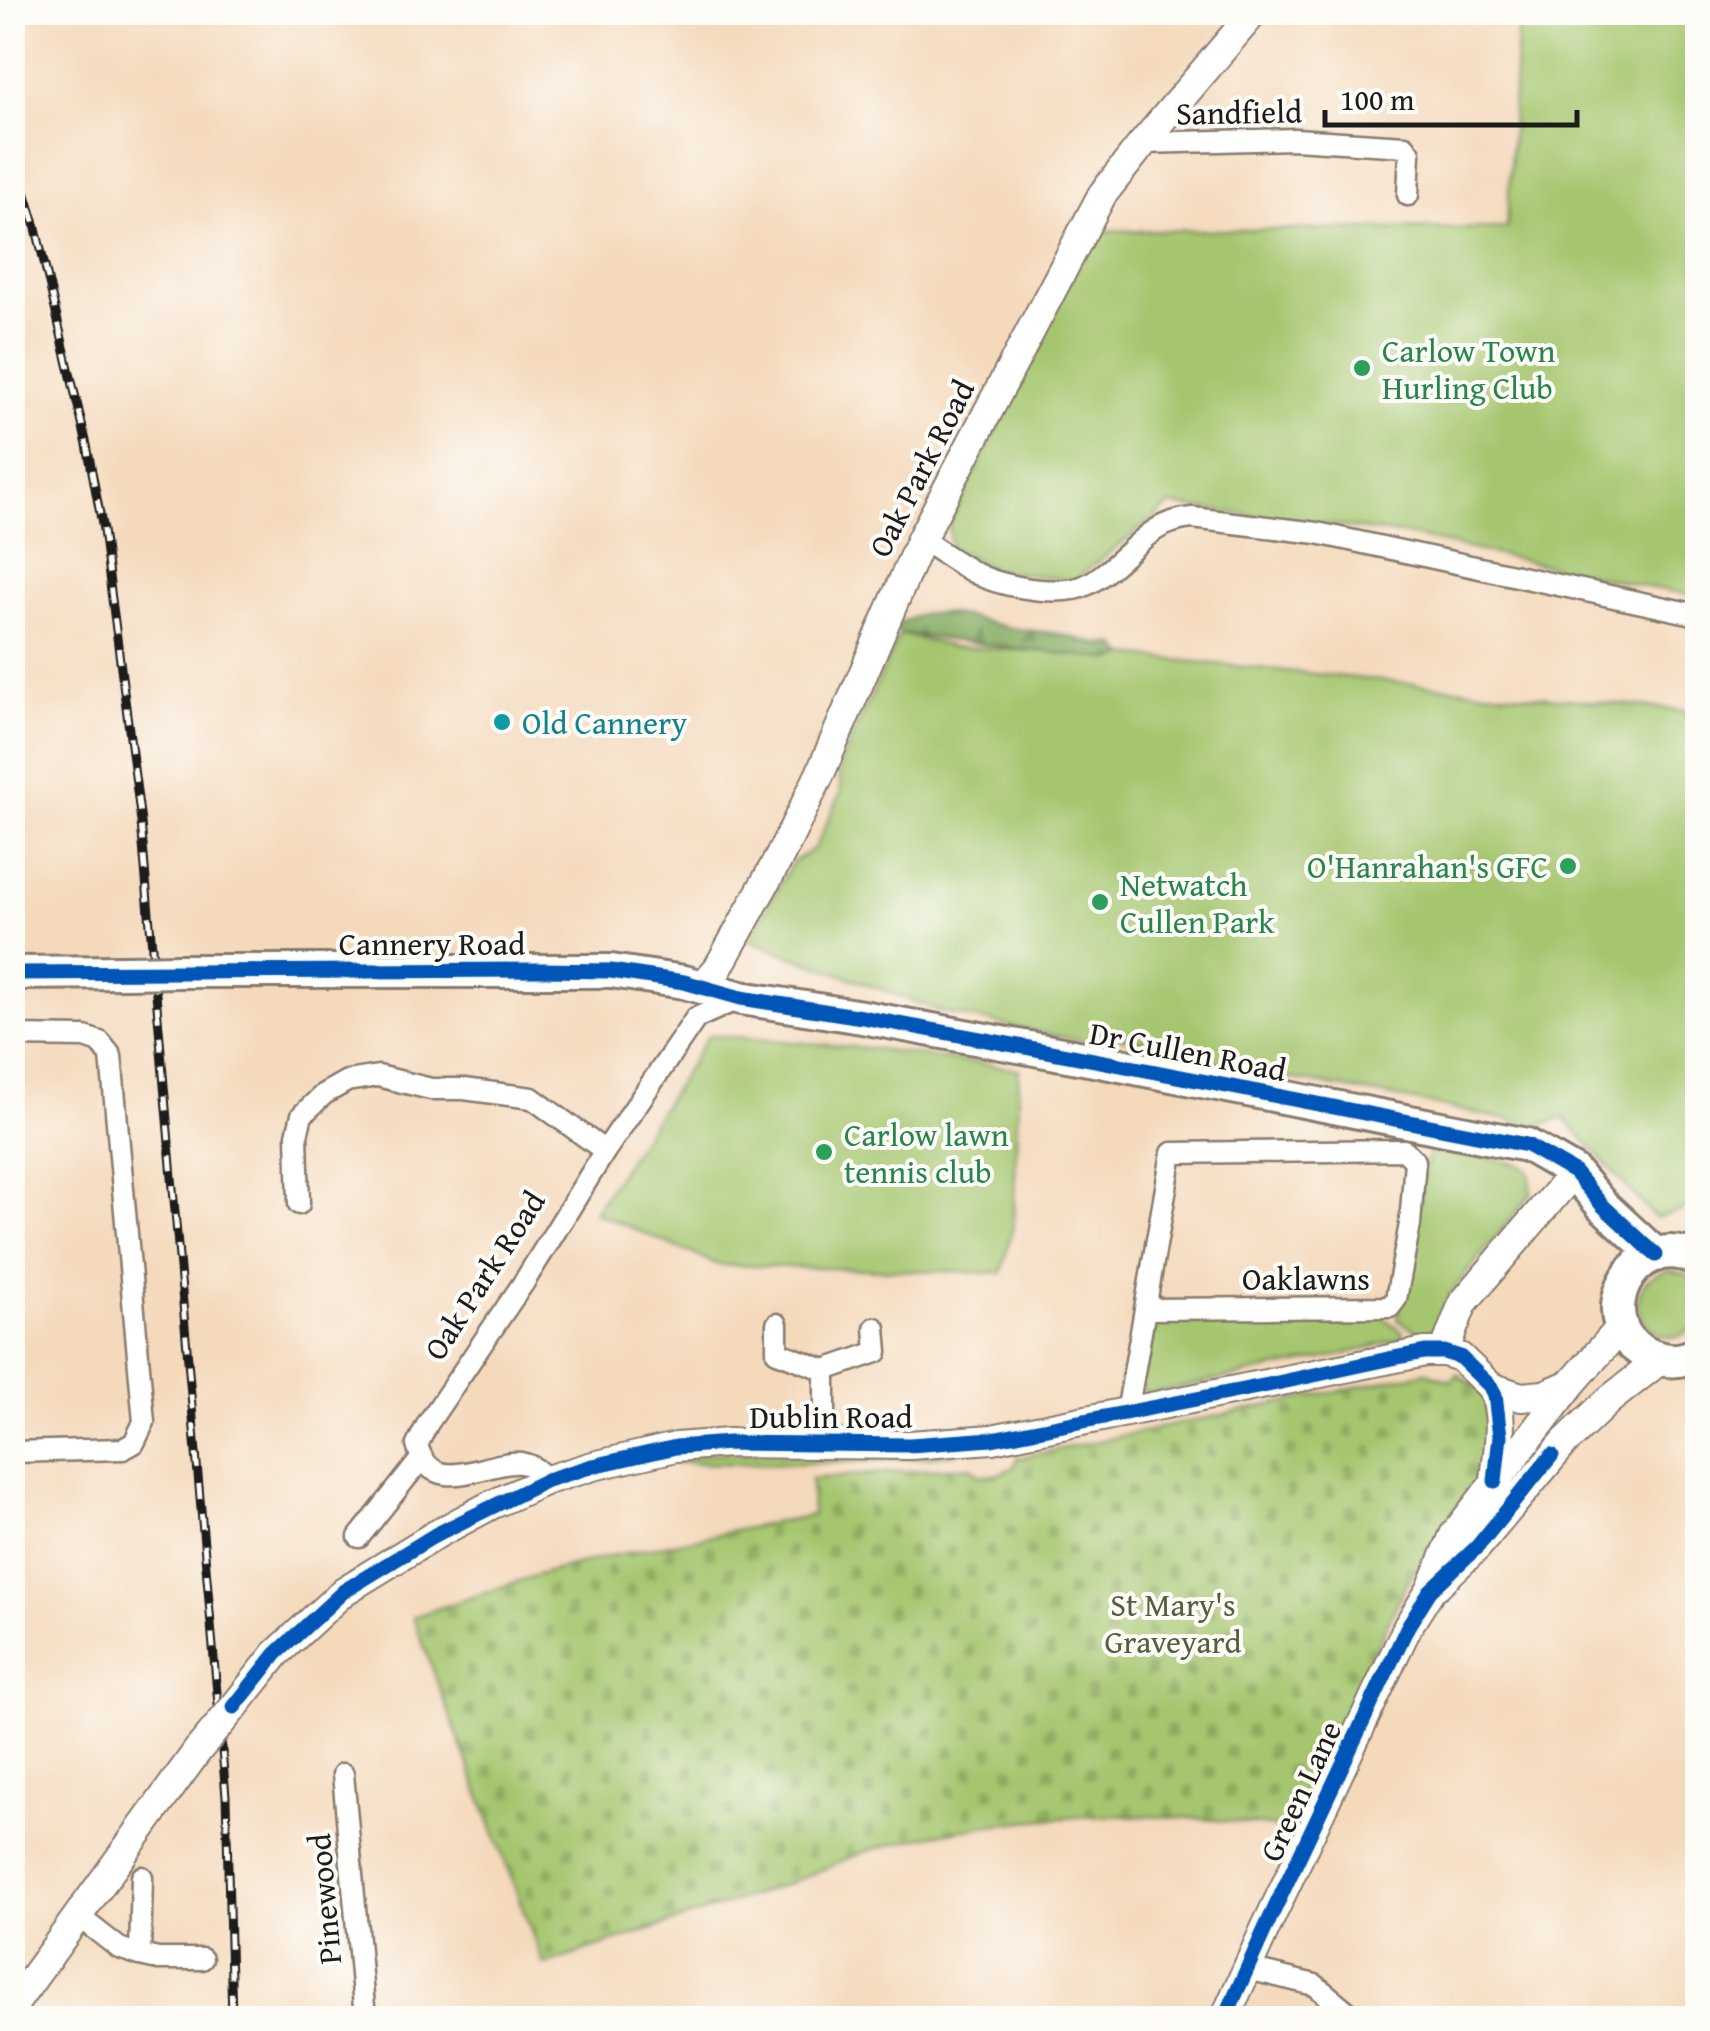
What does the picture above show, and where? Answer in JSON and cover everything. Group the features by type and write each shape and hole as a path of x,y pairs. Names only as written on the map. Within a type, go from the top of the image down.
{"main road":[{"name":"Oak Park Road","path":"694,996 718,968 788,840 922,540 1102,195 1254,12"},
{"name":"Cannery Road","path":"12,973 611,971 694,996 741,998"},
{"name":"Dr Cullen Road","path":"741,998 1105,1062 1527,1144 1574,1172 1602,1205 1656,1255"},
{"path":"1565,1442 1493,1391 1460,1357 1444,1352 1463,1303 1574,1172"},
{"path":"1602,1205 1622,1283"},
{"path":"1698,1260 1673,1253 1642,1261 1622,1283 1618,1298 1621,1327 1630,1342 1644,1353 1675,1361 1698,1354"},
{"path":"1430,1591 1454,1535 1572,1383 1621,1327"},
{"name":"Dublin Road","path":"12,2008 198,1750 276,1654 344,1591 436,1534 546,1480 676,1448 729,1443 910,1445 992,1439 1393,1358 1444,1352"},
{"path":"1430,1591 1477,1547 1565,1442 1609,1400 1660,1360"},
{"path":"1493,1391 1521,1397 1544,1396 1572,1383"},
{"path":"1493,1391 1500,1436 1495,1480"},
{"name":"Green Lane","path":"1225,2018 1408,1626 1430,1591"}],"street":[{"name":"Sandfield","path":"1143,143 1295,139 1404,146 1410,153 1408,195"},
{"path":"922,540 977,575 992,580 1048,590 1077,590 1104,574 1158,526 1192,518 1317,533 1698,616"},
{"name":"Oak Park Road","path":"421,1459 417,1445 428,1424 524,1282 694,996"},
{"path":"12,1036 85,1036 100,1042 110,1056 144,1422 134,1443 123,1449 12,1452"},
{"path":"300,1204 297,1135 302,1115 324,1094 347,1081 378,1076 430,1089 532,1098 605,1151"},
{"name":"Oaklawns","path":"1127,1414 1172,1153 1404,1150 1415,1161 1410,1224 1396,1299 1390,1307 1146,1309"},
{"path":"777,1324 777,1352 826,1370 877,1352 875,1328"},
{"path":"825,1444 826,1370"},
{"path":"359,1537 421,1459 432,1469 451,1475 518,1462 537,1468 546,1480"},
{"name":"Pinewood","path":"343,1774 365,2018"},
{"path":"140,1955 142,1877"},
{"path":"78,1916 120,1948 140,1955 202,1959"},
{"path":"1248,1969 1315,1985 1355,2018"}],"green space":[{"name":"Carlow Town Hurling Club","path":"1518,13 1697,13 1697,596 1407,535 1170,505 1074,581 996,570 954,549 949,525 1094,231 1507,228"},
{"path":"942,613 1117,645 1125,655 1114,660 900,634 896,630 899,623 922,614"},
{"name":"Netwatch Cullen Park","path":"900,634 952,647 1125,655 1697,712 1697,1206 1655,1218 1564,1118 1537,1126 1179,1059 1161,1045 1103,1034 1087,1042 942,1012 749,940 792,863 815,848 841,793 839,765"},
{"name":"Carlow lawn tennis club","path":"709,1035 878,1049 1019,1069 1013,1225 1002,1273 719,1265 594,1212"},
{"path":"1430,1146 1518,1164 1529,1171 1532,1193 1450,1294 1435,1329 1421,1333 1397,1320"},
{"path":"1669,1270 1687,1274 1697,1283 1697,1324 1681,1335 1666,1337 1643,1319 1639,1305 1640,1291 1650,1278"},
{"path":"1377,1313 1403,1332 1401,1339 1153,1393 1146,1394 1140,1386 1156,1320 1163,1317"},
{"name":"St Mary's Graveyard","path":"1427,1372 1451,1381 1457,1374 1479,1388 1489,1403 1482,1479 1453,1512 1406,1585 1289,1829 1133,1816 977,1827 863,1852 789,1883 544,1965 413,1617 537,1575 615,1555 812,1515 811,1479 970,1466 979,1475 997,1475 1014,1467 1017,1458"},
{"path":"714,1453 957,1454 811,1463 665,1462"}],"railway":[{"path":"12,150 35,224 87,445 103,530 141,822 226,1796 232,2018"}],"cycle path":[{"path":"12,973 541,970 611,971 684,982 741,998 1105,1062 1527,1145 1574,1172 1602,1205 1656,1255"},
{"path":"234,1707 276,1654 344,1591 437,1534 547,1480 676,1447 729,1443 910,1445 992,1439 1393,1358 1444,1352 1460,1357 1495,1395 1500,1436 1495,1481"},
{"path":"1225,2018 1408,1626 1430,1591 1477,1547 1552,1455"}],"place":[{"name":"Carlow Town Hurling Club","path":"1362,368"},
{"name":"Old Cannery","path":"502,722"},
{"name":"O'Hanrahan's GFC","path":"1568,866"},
{"name":"Netwatch Cullen Park","path":"1100,902"},
{"name":"Carlow lawn tennis club","path":"824,1152"}]}
